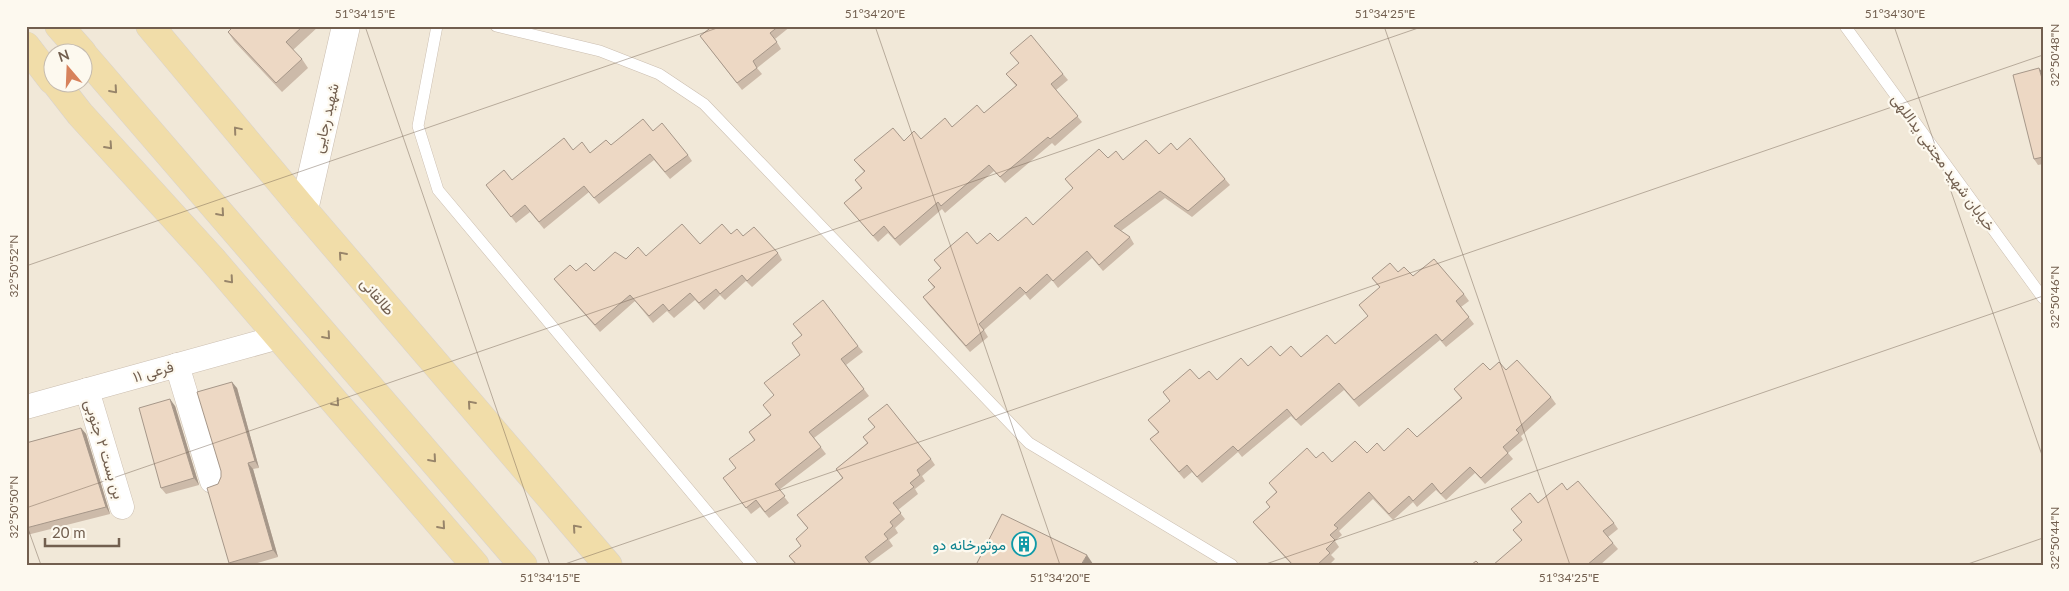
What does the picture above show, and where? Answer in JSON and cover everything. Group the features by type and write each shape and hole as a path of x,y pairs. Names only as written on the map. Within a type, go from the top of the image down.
{"main road":[{"path":"60,26 73,42"},
{"name":"طالقانی","path":"150,26 304,210 608,565"},
{"path":"26,46 42,67"},
{"path":"92,65 524,565"},
{"path":"63,92 80,114 212,259 475,565"}],"street":[{"name":"شهید رجایی","path":"304,210 346,26"},
{"name":"فرعی ۱۱","path":"26,407 279,337"},
{"path":"177,364 212,481"},
{"name":"بن بست ۲ جنوبی","path":"87,390 122,507"}],"lane":[{"path":"437,26 418,126 438,190 752,565"},
{"path":"496,26 600,51 658,74 704,104 1029,443 1232,565"},
{"name":"خیابان شهید مجتبی یداللهی","path":"1845,26 2043,298"}],"shaded area":[{"path":"26,26 2043,26 2043,565 26,565"}],"building":[{"path":"234,26 303,26 286,42 302,59 276,83 228,32"},
{"path":"713,26 779,26 770,33 777,42 753,61 757,68 737,83 700,36"},
{"path":"1031,35 1063,74 1051,84 1078,116 1050,139 1048,137 1000,177 989,165 941,206 938,202 895,239 884,226 873,236 844,203 862,188 855,180 865,171 854,160 893,128 904,141 914,131 921,139 945,118 952,127 977,105 984,113 1017,85 1006,74 1019,63 1010,53"},
{"path":"2039,68 2043,82 2043,157 2034,159 2013,75"},
{"path":"643,119 653,131 662,123 688,155 665,172 650,154 594,198 584,186 539,222 525,205 511,217 486,185 504,170 512,180 564,138 573,150 582,142 590,153 606,140 611,145"},
{"path":"1190,138 1225,179 1188,211 1160,191 1114,226 1130,237 1099,265 1087,251 1053,281 1047,274 1026,293 1020,287 979,324 984,330 966,346 923,297 935,287 928,280 941,268 934,260 967,232 977,244 990,233 998,241 1026,217 1033,225 1073,188 1065,179 1099,149 1108,158 1116,151 1123,160 1146,140 1159,154 1171,143 1177,150"},
{"path":"682,224 700,244 722,224 731,234 737,229 743,236 754,227 778,253 747,281 742,275 720,294 716,289 699,303 690,293 669,311 663,304 649,316 630,295 595,325 554,279 570,265 576,271 586,263 594,271 615,252 626,259 638,247 646,256"},
{"path":"1434,259 1464,294 1456,301 1469,317 1442,341 1436,334 1354,400 1339,383 1296,420 1287,409 1238,451 1233,446 1197,477 1187,465 1179,472 1150,439 1159,432 1148,420 1170,401 1163,392 1190,369 1199,379 1209,371 1217,380 1241,358 1248,366 1271,346 1280,356 1291,346 1301,357 1327,335 1335,344 1368,316 1359,305 1380,287 1372,278 1390,263 1398,272 1404,267 1413,276"},
{"path":"823,300 858,346 841,359 864,389 809,432 821,447 775,484 785,496 765,512 756,500 746,508 723,478 736,468 729,459 755,440 749,432 771,415 763,405 774,395 764,383 800,355 792,343 802,335 793,324"},
{"path":"1517,360 1551,397 1516,430 1519,433 1503,447 1508,453 1481,478 1470,467 1441,494 1432,483 1413,501 1409,496 1389,514 1369,492 1334,525 1338,528 1330,535 1335,540 1326,549 1330,553 1317,565 1293,565 1253,522 1270,507 1266,502 1277,492 1269,483 1307,448 1316,458 1323,452 1332,462 1355,441 1367,453 1377,443 1384,451 1408,428 1417,437 1462,398 1454,389 1483,363 1490,370 1499,362 1506,370"},
{"path":"232,382 255,461 248,463 273,550 229,563 207,488 218,484 221,471 197,392"},
{"path":"170,399 194,478 161,488 139,408"},
{"path":"887,404 931,459 917,470 920,475 910,483 914,487 893,503 901,513 890,522 893,526 884,534 888,539 865,557 871,565 797,565 789,556 801,546 796,539 808,528 797,515 843,478 836,469 868,443 863,437 875,427 868,419"},
{"path":"81,428 106,507 26,528 26,443"},
{"path":"1578,481 1614,523 1603,531 1613,543 1587,565 1493,565 1522,540 1513,530 1522,522 1511,509 1530,493 1538,503 1562,483 1567,490"},
{"name":"موتورخانه دو","path":"1002,514 1087,555 1081,565 976,565"},
{"path":"1476,561 1480,565 1471,565"}],"place":[{"name":"موتورخانه دو","path":"1024,544"}]}
